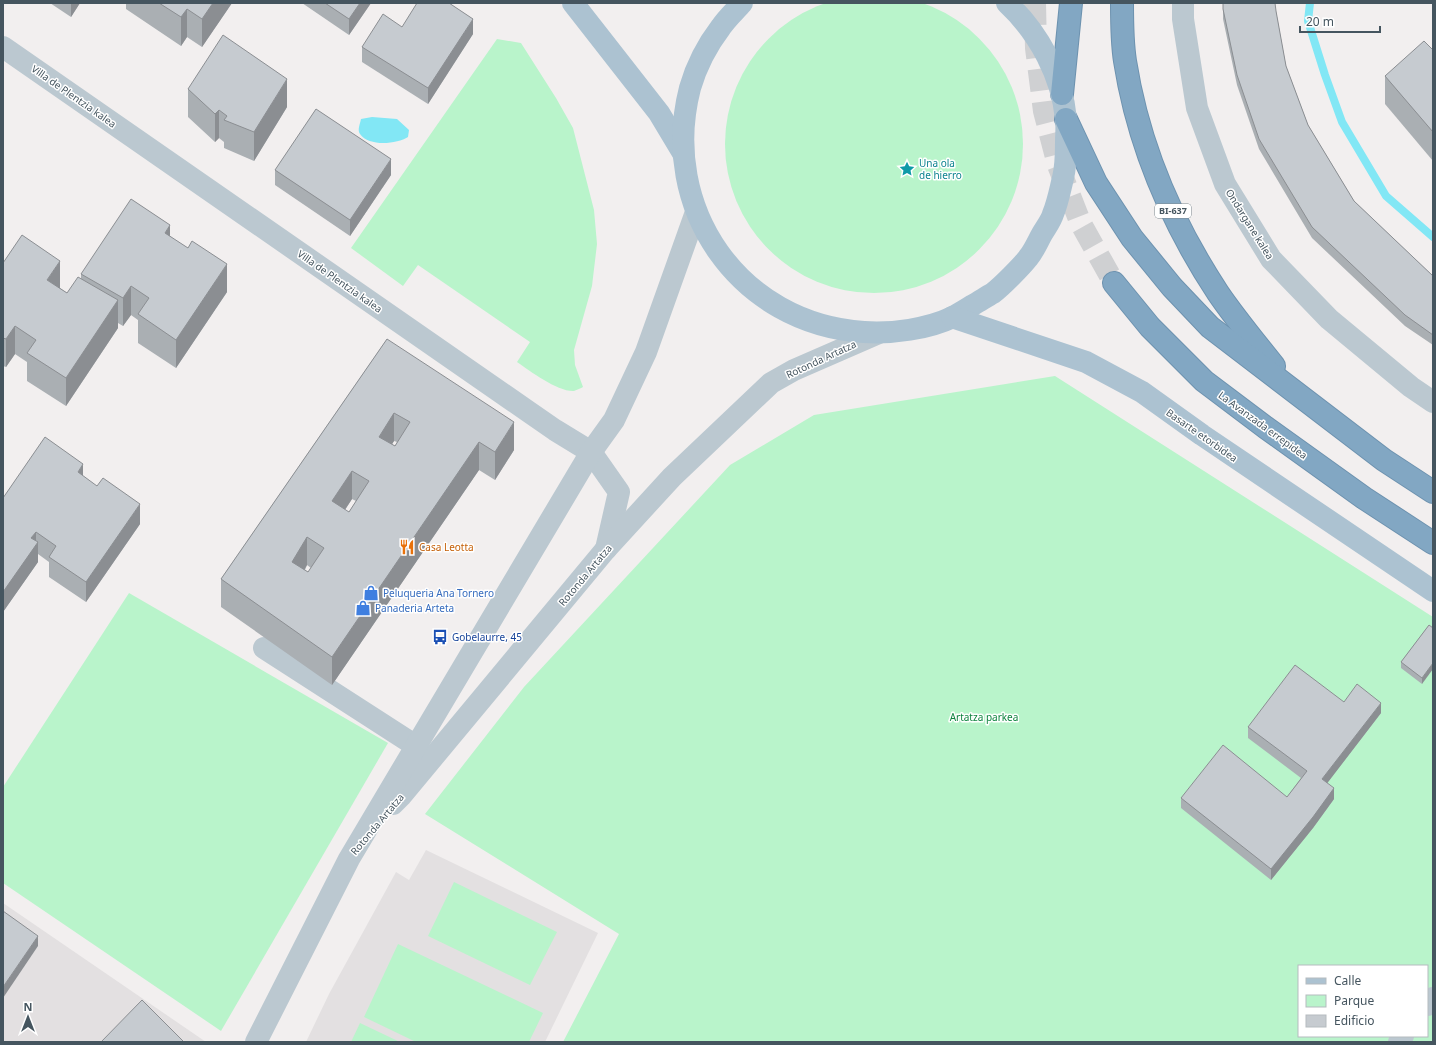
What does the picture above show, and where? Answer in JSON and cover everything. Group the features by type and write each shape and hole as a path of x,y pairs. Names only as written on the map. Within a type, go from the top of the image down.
{"highway":[{"path":"1062,94 1071,3"},
{"name":"BI-637","path":"1122,3 1125,60 1137,116 1148,154 1184,235 1219,294 1292,390 1384,460 1433,492"},
{"path":"1066,119 1096,183 1132,238 1172,287 1210,327 1292,390"},
{"name":"La Avanzada errepidea","path":"1114,283 1150,328 1204,381 1271,432 1364,498 1433,543"}],"main road":[{"path":"573,3 659,113 683,153"},
{"name":"Rotonda Artatza","path":"742,3 718,32 704,55 691,86 684,119 683,153 687,183 696,212 711,242 731,268 755,291 783,310 813,323 846,331 878,333 916,329 952,317 995,292 1029,257 1053,215 1066,168 1066,119 1062,94 1051,65 1037,37 1018,13 1007,3"},
{"name":"Basarte etorbidea","path":"952,317 1086,362 1142,392 1202,435 1433,591"}],"street":[{"name":"Ondargane kalea","path":"1183,3 1183,19 1198,108 1225,184 1271,259 1329,319 1411,387 1433,402"},
{"name":"Villa de Plentzia kalea","path":"3,46 555,430 591,452 619,492 606,549"},
{"name":"Rotonda Artatza","path":"349,859 591,452 614,420 646,352 696,212"},
{"name":"Rotonda Artatza","path":"349,859 391,806 401,796 606,549 672,477 771,383 794,370 878,333"},
{"path":"264,648 416,746"},
{"path":"256,1042 349,859"}],"shaded area":[{"path":"426,850 598,933 545,1042 306,1042 329,994 396,872 409,880"},
{"path":"3,903 206,1042 3,1042"}],"green space":[{"path":"842,-1 906,-1 931,7 957,20 979,39 998,61 1016,101 1022,129 1023,144 1020,173 1011,201 998,227 979,249 957,268 917,286 889,292 874,293 845,290 817,281 791,268 769,249 750,227 732,187 726,159 725,144 728,115 737,87 750,61 769,39 791,20 817,7"},
{"path":"497,39 521,43 556,98 573,128 594,210 597,244 592,286 574,350 575,365 583,387 574,391 552,385 517,362 530,342 418,265 403,286 351,248"},
{"name":"Artatza parkea","path":"1055,376 1433,617 1433,1042 563,1042 619,934 425,814 524,687 730,465 814,415"},
{"path":"129,593 388,743 221,1031 3,883 3,787"},
{"path":"454,882 557,932 530,985 428,936"},
{"path":"398,944 543,1013 529,1042 416,1042 364,1017"},
{"path":"360,1023 400,1042 351,1042"}],"water":[{"path":"372,117 397,119 409,130 408,137 390,143 376,143 364,138 359,131 361,119"}],"building":[{"path":"159,3 213,3 202,19 187,9 181,17"},
{"path":"325,3 360,3 349,19"},
{"path":"417,3 449,3 473,19 428,88 362,47 383,14 402,27"},
{"path":"1223,3 1275,3 1286,66 1308,125 1354,201 1433,276 1433,335 1405,315 1312,227 1259,139 1237,75"},
{"path":"223,35 287,79 254,132 224,120 227,116 219,110 215,114 188,89"},
{"path":"1424,41 1433,50 1433,132 1385,76"},
{"path":"316,109 391,159 350,220 275,170"},
{"path":"131,199 170,225 165,233 188,248 192,241 227,264 176,340 138,314 149,298 131,286 123,298 81,274"},
{"path":"22,235 60,261 47,280 67,293 78,277 118,300 66,378 27,353 36,340 15,326 6,339 3,338 3,263"},
{"path":"387,339 514,422 495,452 479,442 332,657 221,579","holes":["394,413 410,422 395,446 379,437","352,471 369,481 349,512 332,501","307,537 324,548 308,572 292,562"]},
{"path":"45,437 83,464 78,472 97,486 103,478 140,504 86,582 49,557 56,546 36,532 31,538 38,542 3,592 3,498"},
{"path":"1429,625 1433,628 1433,663 1422,678 1401,662"},
{"path":"1295,665 1344,702 1357,684 1381,703 1322,779 1334,788 1313,817 1271,869 1181,798 1223,745 1287,797 1307,771 1248,727"},
{"path":"3,911 38,936 3,987"},
{"path":"142,1000 184,1042 101,1042"}],"waterway":[{"path":"1310,3 1308,21 1342,122 1386,196 1433,237"}],"tunnel":[{"path":"1035,3 1036,48 1044,111 1058,165 1081,224 1114,283"}],"place":[{"name":"Una ola de hierro","path":"907,169"},
{"name":"Casa Leotta","path":"407,547"},
{"name":"Peluqueria Ana Tornero","path":"371,593"},
{"name":"Panaderia Arteta","path":"363,608"},
{"name":"Gobelaurre, 45","path":"440,637"}]}
